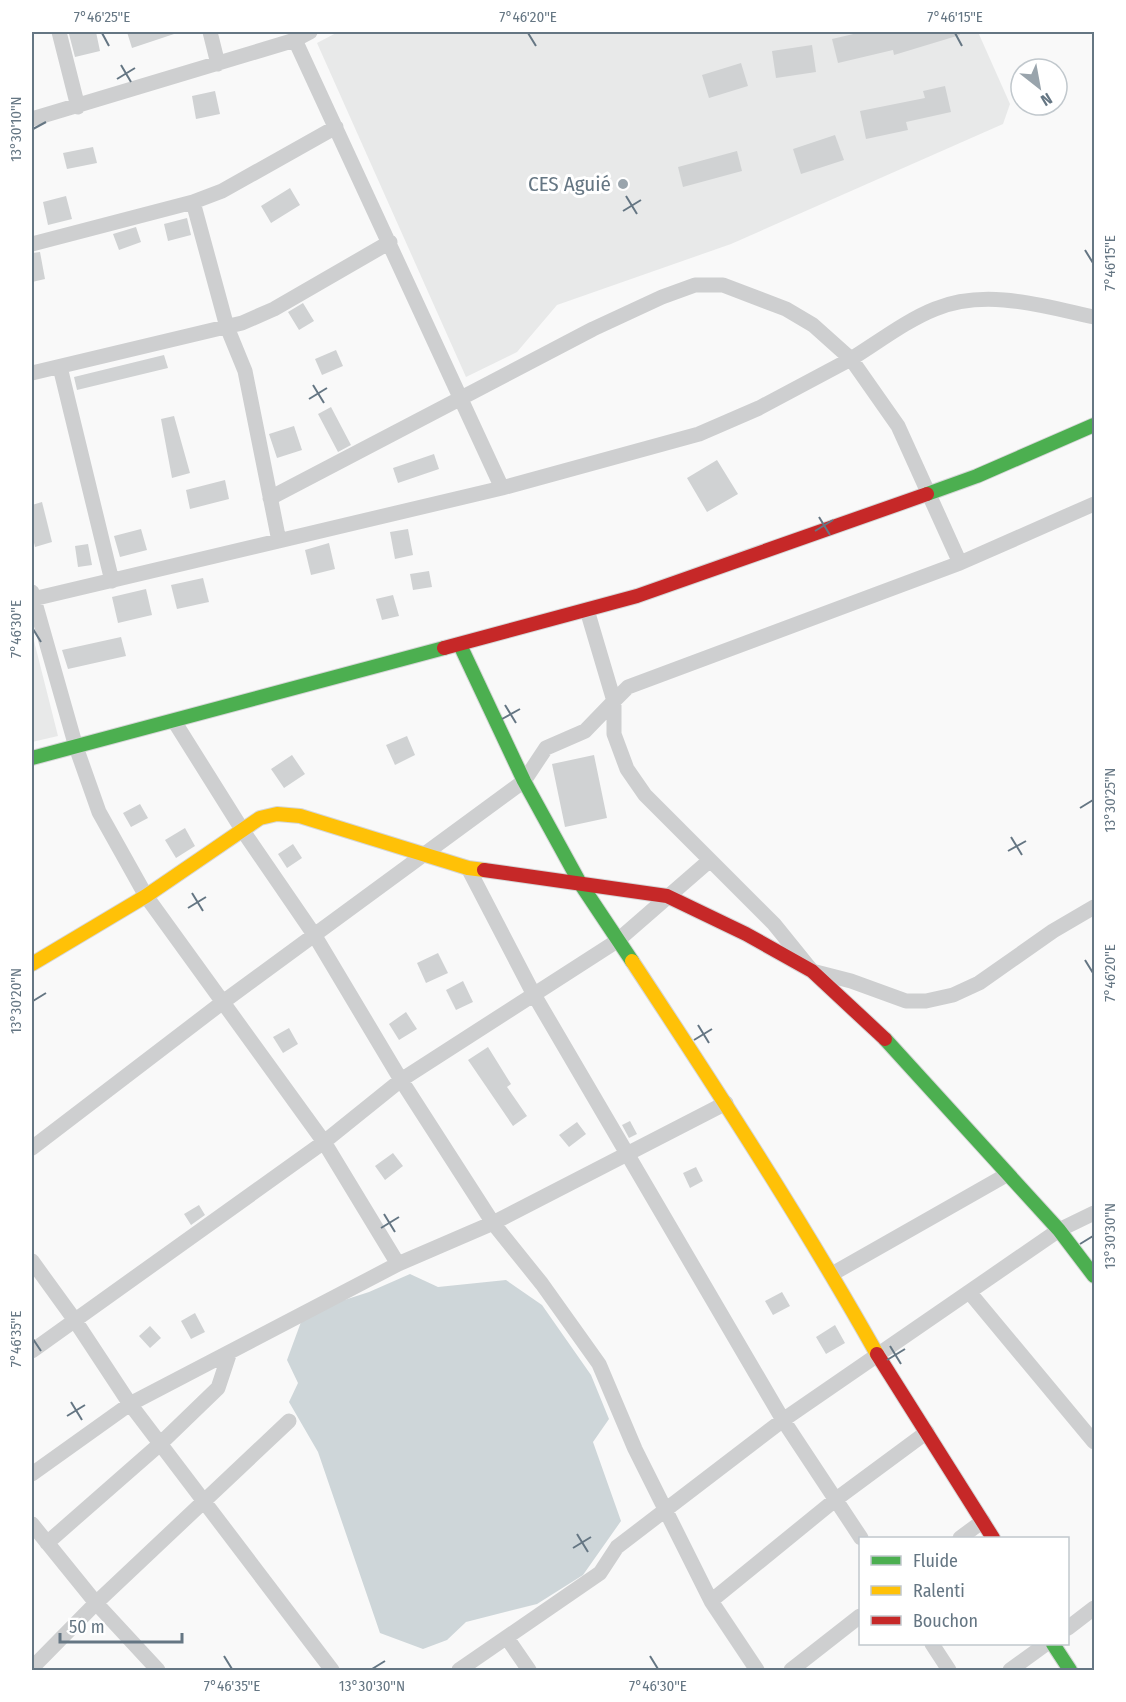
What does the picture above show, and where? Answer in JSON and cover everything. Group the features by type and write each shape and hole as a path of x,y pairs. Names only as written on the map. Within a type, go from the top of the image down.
{"main road":[{"path":"32,758 637,596 765,553 977,476 1095,425"},
{"path":"460,645 525,781 580,883 726,1103 832,1274 879,1357 992,1537"},
{"path":"32,964 146,896 260,818 277,814 300,816 468,868 667,896 746,934 812,971 898,1051 1059,1230 1095,1276"},
{"path":"1054,1645 1070,1671"}],"street":[{"path":"59,32 78,107"},
{"path":"210,32 218,64"},
{"path":"32,119 295,40 310,32"},
{"path":"295,40 502,488"},
{"path":"32,244 193,202 222,191 336,127"},
{"path":"193,202 227,327 244,371 279,541"},
{"path":"32,373 227,327 274,309 390,242"},
{"path":"270,498 593,328 695,285 723,285 786,309 813,325 851,359 898,426 960,563"},
{"path":"398,1264 324,1142 146,896 99,812 76,747 32,596 112,581 502,488 699,434 759,408 851,359 934,309 974,299 1022,301 1095,317"},
{"path":"60,367 112,581"},
{"path":"32,1148 223,1002 525,781 546,748 585,731 628,687 960,563 1095,504"},
{"path":"587,610 614,701 614,734 627,769 645,795 774,924 812,971 851,981 906,1001 926,1001 953,995 979,983 1053,931 1095,907"},
{"path":"174,721 243,831 315,936 401,1080 493,1223 542,1284 599,1364 635,1449 711,1601 757,1671"},
{"path":"32,1351 324,1142 401,1080 617,941 709,861"},
{"path":"468,868 534,993 783,1420 860,1537"},
{"path":"32,1474 130,1404 398,1264 493,1223 726,1103"},
{"path":"832,1274 1008,1174"},
{"path":"459,1671 600,1573 617,1547 783,1420 879,1357 1059,1230 1095,1213"},
{"path":"32,1261 74,1319 130,1404 332,1671"},
{"path":"970,1293 1095,1442"},
{"path":"47,1543 160,1444 218,1388 230,1352"},
{"path":"32,1668 96,1603 289,1421"},
{"path":"711,1601 835,1500 927,1432"},
{"path":"963,1537 983,1521"},
{"path":"32,1524 96,1603 158,1671"},
{"path":"1069,1627 1095,1608"},
{"path":"791,1671 859,1618"},
{"path":"507,1638 529,1671"},
{"path":"933,1645 950,1671"},
{"path":"1010,1671 1045,1645"}],"shaded area":[{"name":"CES Aguié","path":"338,32 978,32 1009,102 1009,107 1003,124 731,244 557,305 517,352 466,377 317,43"},
{"path":"32,633 58,736 32,742"},
{"path":"410,1274 438,1287 506,1280 542,1305 591,1375 609,1419 593,1442 621,1521 583,1575 537,1604 466,1622 447,1640 423,1649 380,1633 318,1452 289,1402 298,1383 287,1360 301,1322 332,1304 369,1292"}],"building":[{"path":"96,32 100,51 75,57 69,34"},
{"path":"127,32 173,32 174,34 132,48"},
{"path":"862,32 959,32 960,35 894,55 893,50 838,63 832,39"},
{"path":"812,45 816,72 776,78 772,51"},
{"path":"741,63 748,86 709,98 702,75"},
{"path":"945,86 951,112 906,122 908,130 866,139 860,111 925,98 923,91"},
{"path":"215,91 220,114 196,119 192,96"},
{"path":"835,135 844,160 801,174 793,149"},
{"path":"93,147 97,163 67,169 63,153"},
{"path":"737,151 742,171 683,187 678,167"},
{"path":"290,188 300,205 271,223 261,206"},
{"path":"66,196 72,219 48,225 43,202"},
{"path":"187,218 191,235 168,241 164,224"},
{"path":"136,227 141,242 119,250 113,234"},
{"path":"40,252 45,279 32,282 32,253"},
{"path":"303,303 314,321 299,330 288,312"},
{"path":"336,350 343,366 322,375 315,359"},
{"path":"164,355 168,368 77,390 74,377"},
{"path":"331,407 351,445 338,452 318,414"},
{"path":"174,416 190,473 172,478 161,419"},
{"path":"294,426 302,450 277,458 269,434"},
{"path":"434,454 439,469 398,483 393,468"},
{"path":"717,460 738,494 707,512 687,478"},
{"path":"225,480 229,499 190,509 186,490"},
{"path":"42,502 52,542 35,547 32,534 32,505"},
{"path":"141,529 147,550 120,557 114,536"},
{"path":"408,529 413,555 395,559 390,532"},
{"path":"329,543 335,569 311,575 305,550"},
{"path":"88,544 92,565 78,567 75,546"},
{"path":"429,571 432,587 413,590 410,574"},
{"path":"203,578 209,602 177,609 171,585"},
{"path":"146,589 152,615 118,623 112,597"},
{"path":"393,595 399,616 382,620 376,599"},
{"path":"121,637 126,656 68,669 62,650"},
{"path":"407,736 415,755 395,765 386,745"},
{"path":"292,755 305,774 284,788 271,769"},
{"path":"594,755 607,818 565,827 552,764"},
{"path":"140,804 148,818 131,827 123,813"},
{"path":"185,828 195,846 176,858 165,840"},
{"path":"293,844 302,858 287,868 278,854"},
{"path":"438,953 448,973 426,983 417,963"},
{"path":"463,981 473,1002 456,1010 446,990"},
{"path":"406,1012 417,1029 399,1040 389,1024"},
{"path":"289,1028 298,1044 283,1053 273,1037"},
{"path":"488,1047 511,1084 507,1087 527,1116 513,1126 468,1060"},
{"path":"630,1121 637,1134 629,1138 622,1125"},
{"path":"577,1122 586,1134 569,1147 559,1135"},
{"path":"393,1153 403,1166 385,1180 375,1166"},
{"path":"696,1167 703,1181 690,1188 683,1173"},
{"path":"199,1205 205,1215 191,1225 184,1214"},
{"path":"782,1292 790,1306 773,1315 765,1301"},
{"path":"195,1313 205,1332 191,1339 181,1321"},
{"path":"835,1325 845,1343 826,1354 816,1337"},
{"path":"150,1326 161,1338 150,1348 139,1336"}],"traffic: fast":[{"path":"927,494 977,476 1094,425"},
{"path":"460,645 524,781 580,883 632,961"},
{"path":"32,758 444,648"},
{"path":"885,1039 1059,1230 1094,1276"},
{"path":"1054,1645 1070,1670"}],"traffic: slow":[{"path":"32,964 146,896 260,818 277,814 300,816 468,868 484,870"},
{"path":"632,961 727,1106 877,1354"}],"traffic: jam":[{"path":"444,648 637,596 927,494"},
{"path":"484,870 667,896 746,934 812,971 885,1039"},
{"path":"877,1354 992,1537"}],"place":[{"name":"CES Aguié","path":"623,184"}]}
